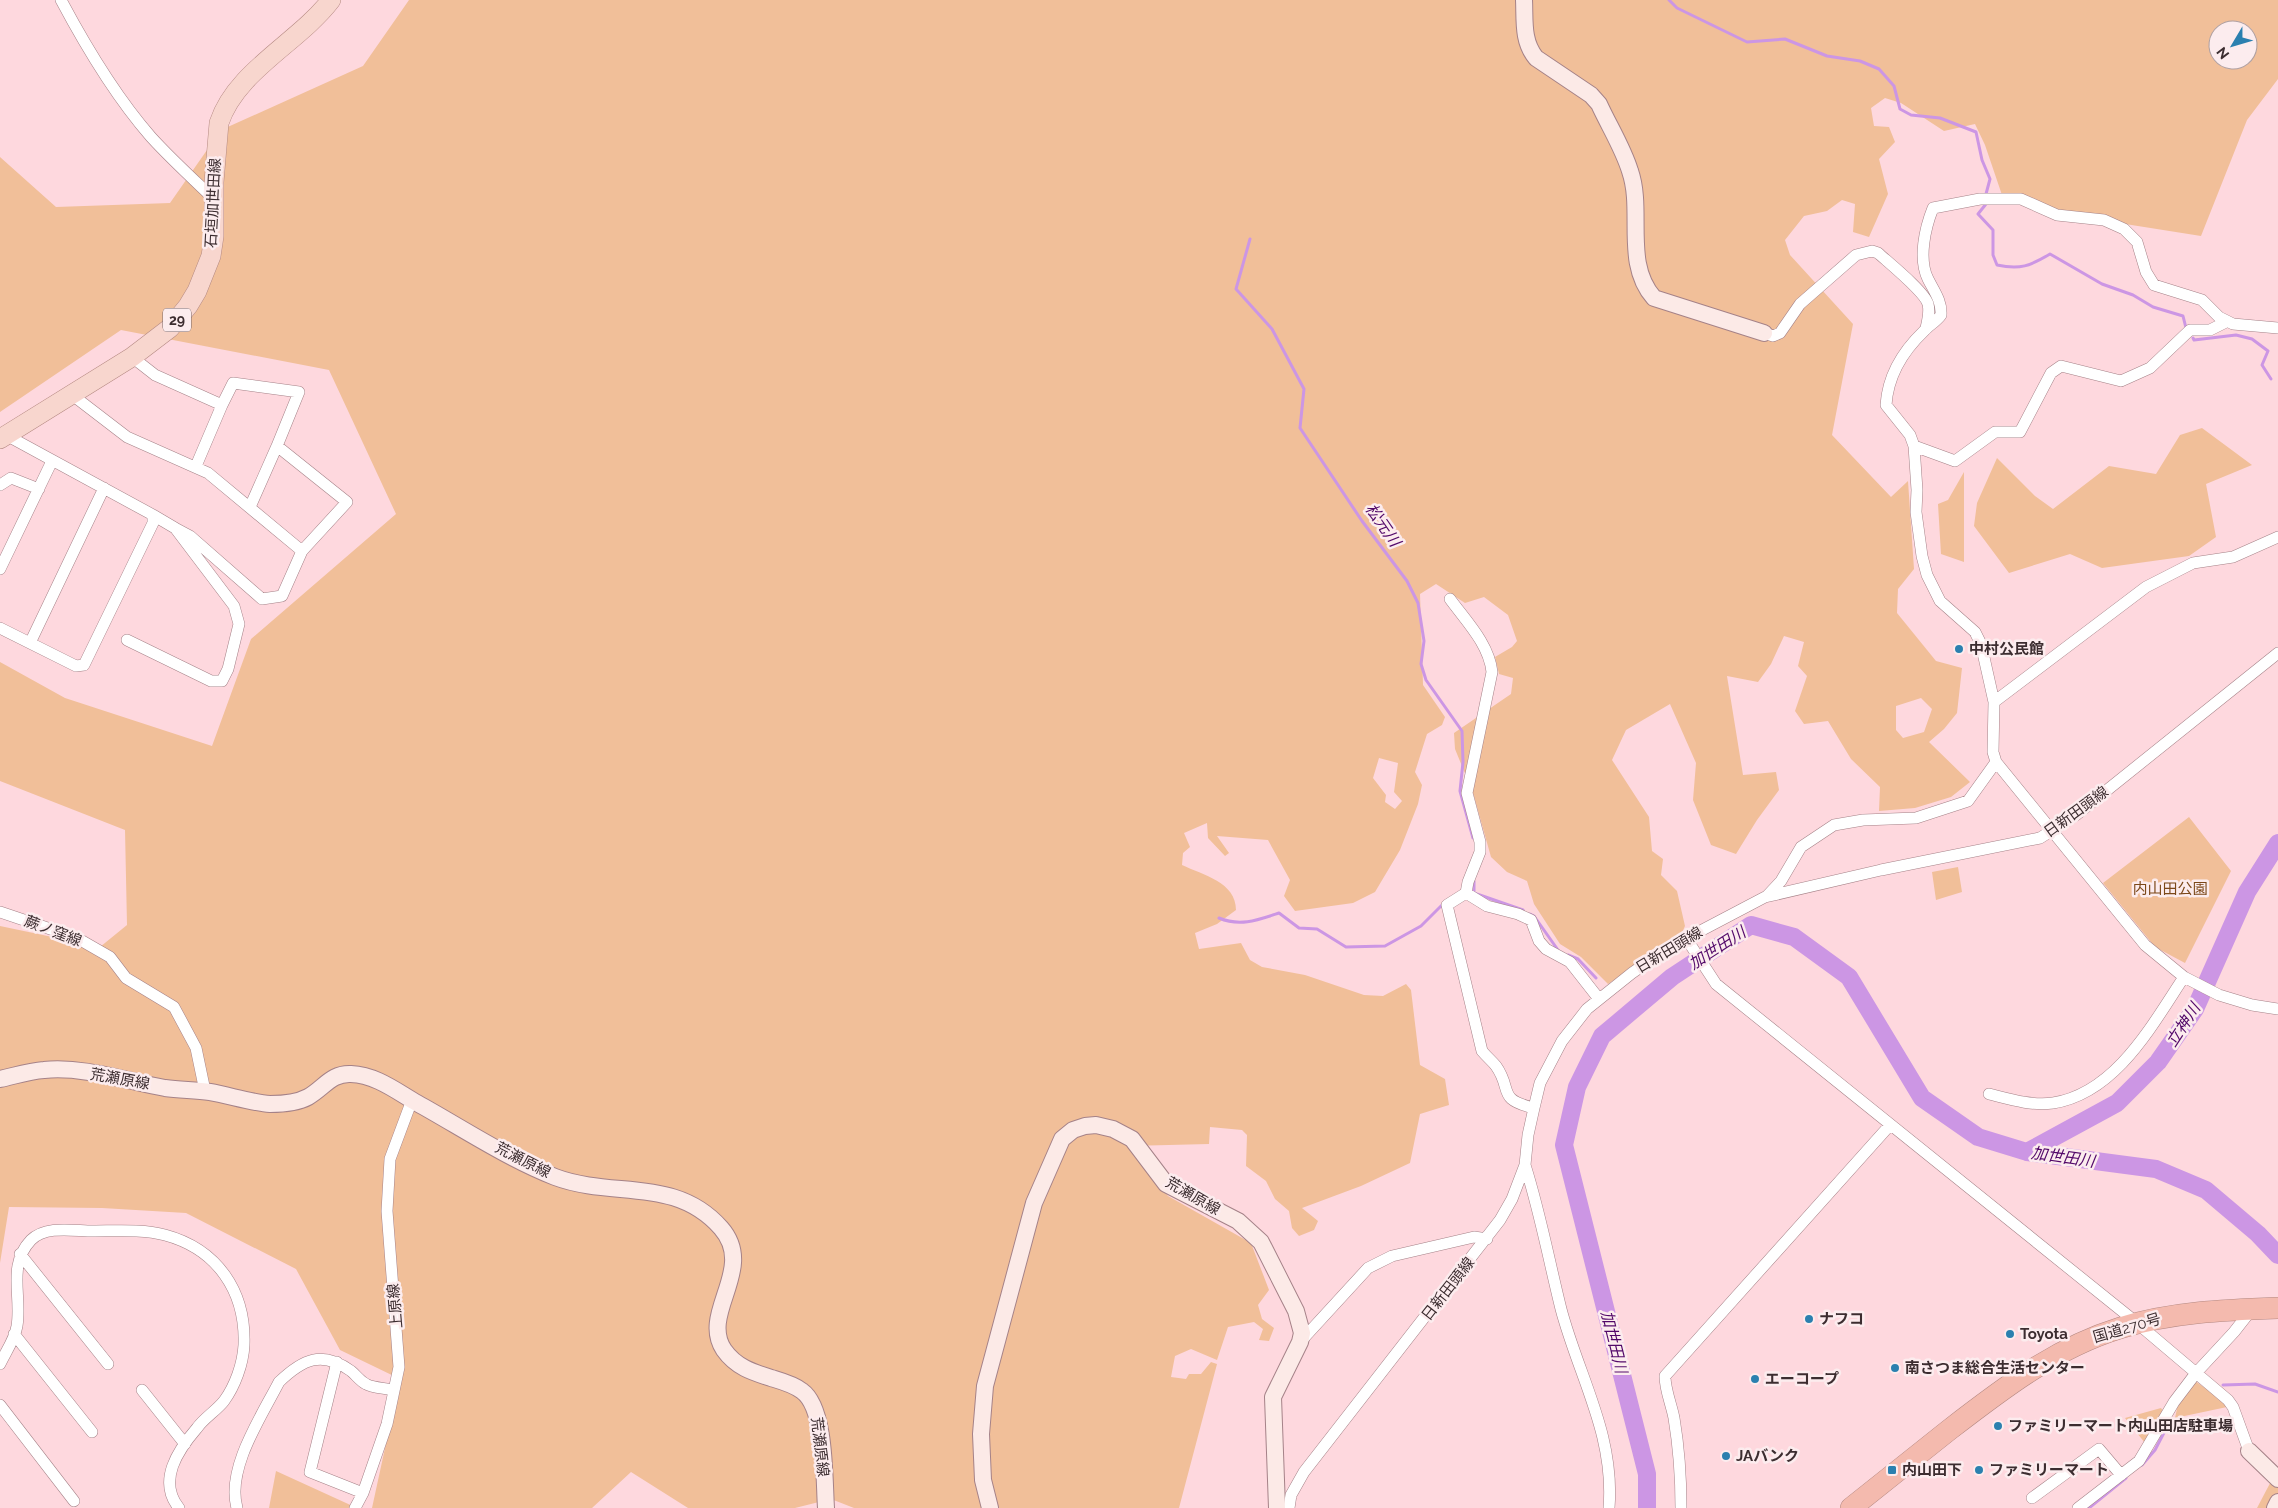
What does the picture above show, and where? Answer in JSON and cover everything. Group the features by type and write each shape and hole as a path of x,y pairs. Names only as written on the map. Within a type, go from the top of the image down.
{"highway":[{"name":"国道270号","path":"1851,1508 1995,1394 2039,1365 2084,1341 2137,1323 2188,1314 2278,1308"}],"main road":[{"name":"石垣加世田線","path":"3,437 132,357 170,328 197,291 211,256 214,236 214,199 219,123 226,104 246,80 295,37 331,0"}],"street":[{"path":"61,0 109,80 140,123 158,144 214,199"},
{"path":"1524,0 1525,35 1531,52 1536,58 1591,95 1599,104 1631,172 1635,200 1637,264 1647,290 1654,298 1773,336 1780,334 1800,304 1823,283 1856,255 1872,251 1878,253 1911,283 1927,301 1929,312 1926,328"},
{"path":"2278,328 2226,322 2202,300 2154,285 2146,272 2137,242 2115,224 2089,217 2057,215 2021,199 1997,197 1933,208 1923,256 1927,278 1942,308 1941,315 1926,328 1898,359 1887,393 1886,404 1910,435 1914,446 1918,537 1927,575 1940,601 1975,632 1981,644 1994,702 1993,752 1996,762 2051,832 2145,945 2188,979 2221,995 2252,1005 2278,1009"},
{"path":"1914,446 1955,461 1995,432 2020,432 2050,373 2061,366 2121,381 2150,368 2190,330 2210,330 2226,322"},
{"path":"132,357 155,375 222,405"},
{"path":"196,466 233,383 299,392 250,507"},
{"path":"71,394 127,437 196,466 208,473 302,552"},
{"path":"3,437 104,488 190,536 262,599 282,596 302,552 347,502 277,446"},
{"path":"1,564 40,489 52,461"},
{"path":"0,484 11,478 40,489"},
{"path":"30,643 104,488"},
{"path":"0,628 76,666 84,665 153,523 153,515"},
{"path":"127,640 211,681 222,681 228,669 238,624 234,606 175,528"},
{"path":"1994,702 2146,588 2193,562 2233,557 2278,536"},
{"path":"1450,600 1486,649 1491,662 1492,672 1468,793 1480,842 1480,852 1468,882 1466,893 1447,905 1482,1051 1496,1066 1510,1099 1517,1104 1534,1108"},
{"name":"日新田頭線","path":"1289,1508 1291,1495 1304,1472 1487,1239 1512,1198 1525,1164 1528,1135 1540,1084 1562,1041 1599,998 1632,972 1765,897 1880,870 2040,838 2076,815 2278,653"},
{"path":"1765,897 1781,881 1801,847 1834,824 1851,821 1916,818 1968,801 1996,762"},
{"path":"1466,893 1488,906 1531,920 1539,941 1546,949 1570,962 1599,998"},
{"name":"蕨ノ窪線","path":"0,912 78,938 110,957 126,978 174,1007 196,1048 205,1091"},
{"path":"1687,940 1715,983 2196,1372 2233,1407 2250,1451 2278,1479"},
{"path":"1988,1094 2027,1102 2052,1102 2078,1095 2118,1067 2137,1046 2188,979"},
{"name":"荒瀬原線","path":"0,1079 44,1070 73,1071 167,1088 205,1091 268,1104 293,1102 309,1096 328,1079 349,1074 379,1081 516,1158 555,1176 587,1186 657,1192 686,1200 704,1212 720,1227 730,1242 734,1268 719,1318 717,1334 721,1345 734,1362 746,1370 801,1390 811,1400 819,1420 826,1508"},
{"name":"上原線","path":"355,1508 363,1493 387,1424 399,1367 387,1211 390,1159 412,1100"},
{"name":"荒瀬原線","path":"990,1508 983,1480 980,1434 985,1386 1034,1204 1062,1139 1073,1130 1096,1125 1113,1129 1132,1139 1166,1184 1238,1221 1261,1242 1296,1311 1302,1333 1300,1342"},
{"path":"1681,1508 1681,1470 1673,1416 1665,1386 1665,1376 1890,1125"},
{"path":"1525,1164 1538,1207 1562,1310 1602,1427 1610,1490 1608,1508"},
{"path":"0,1364 17,1327 16,1273 20,1254 32,1238 48,1230 145,1232 165,1235 199,1248 218,1264 237,1295 244,1345 238,1375 223,1401 197,1427 173,1461 169,1483 172,1500 179,1508"},
{"path":"1277,1508 1273,1397 1300,1342 1368,1268 1392,1256 1474,1237 1487,1239"},
{"path":"20,1254 108,1364"},
{"path":"2078,1508 2144,1455 2174,1402 2196,1372 2234,1332 2252,1309"},
{"path":"14,1334 92,1432"},
{"path":"237,1508 234,1480 240,1460 279,1382 306,1361 322,1358 337,1362 367,1385 393,1390"},
{"path":"337,1362 310,1472 363,1493"},
{"path":"142,1390 185,1444"},
{"path":"0,1405 74,1501"},
{"path":"2032,1498 2099,1449 2121,1474"},
{"path":"2275,1508 2278,1502"}],"green space":[{"path":"409,0 2278,0 2278,79 2247,120 2201,236 2100,220 2003,198 1985,145 1975,124 1944,131 1901,103 1885,98 1871,108 1874,126 1889,127 1895,142 1879,159 1888,194 1869,237 1853,232 1855,204 1842,200 1827,211 1804,216 1785,240 1790,255 1853,324 1832,435 1891,497 1908,481 1914,569 1898,589 1897,613 1936,661 1962,668 1957,713 1944,729 1929,742 1970,782 1951,797 1915,808 1879,811 1880,787 1851,759 1828,721 1804,724 1795,711 1807,676 1798,666 1804,642 1784,636 1771,664 1758,682 1727,676 1743,775 1776,772 1779,790 1757,820 1736,854 1711,845 1693,800 1696,763 1670,704 1626,730 1612,760 1649,817 1652,851 1663,859 1661,875 1677,891 1685,926 1681,935 1608,984 1581,957 1560,944 1534,904 1527,881 1507,872 1491,857 1473,793 1455,749 1454,733 1511,694 1513,678 1499,674 1495,657 1512,647 1517,641 1508,615 1484,597 1465,603 1436,584 1420,594 1423,685 1445,717 1442,725 1427,734 1415,772 1422,785 1418,804 1400,850 1375,892 1353,903 1295,911 1284,896 1290,880 1268,840 1217,836 1229,853 1225,856 1208,838 1207,823 1184,833 1190,847 1183,853 1182,865 1217,881 1231,893 1235,900 1236,910 1217,924 1195,933 1199,949 1241,943 1250,960 1262,967 1305,975 1364,995 1383,996 1406,984 1411,990 1420,1065 1445,1079 1449,1105 1420,1114 1410,1163 1361,1186 1302,1208 1318,1221 1314,1230 1299,1236 1292,1228 1289,1211 1275,1199 1266,1181 1246,1166 1247,1135 1242,1130 1210,1127 1209,1144 1128,1146 1168,1196 1251,1243 1269,1290 1258,1305 1262,1319 1274,1328 1269,1341 1259,1340 1263,1329 1254,1322 1228,1327 1217,1360 1191,1349 1175,1356 1171,1377 1186,1379 1189,1374 1201,1374 1211,1362 1217,1364 1179,1508 854,1508 831,1499 795,1508 688,1508 631,1472 592,1508 372,1508 400,1379 340,1350 296,1269 186,1213 102,1208 9,1207 0,1263 0,926 100,947 127,925 125,830 0,781 0,662 65,698 212,746 251,639 396,514 329,370 121,330 0,412 0,157 56,207 170,203 221,130 363,66","holes":["1921,698 1932,709 1924,732 1903,738 1896,730 1896,706","1379,758 1398,763 1394,792 1402,801 1395,809 1385,802 1386,795 1373,778"]},
{"path":"2202,428 2252,465 2206,484 2216,537 2189,556 2102,568 2070,554 2009,573 1974,526 1977,503 1997,458 2035,496 2053,509 2109,466 2156,474 2180,435"},
{"path":"1964,472 1964,562 1941,554 1938,504 1948,500"},
{"name":"内山田公園","path":"2189,817 2231,871 2185,963 2155,947 2103,883"},
{"path":"1958,867 1962,892 1936,900 1932,872"},
{"path":"2195,1381 2221,1399 2227,1407 2175,1418 2178,1404"},
{"path":"2161,1408 2164,1412 2145,1443 2125,1418"},
{"path":"2278,1468 2278,1508 2257,1508"},
{"path":"276,1471 357,1508 269,1508"}],"waterway":[{"path":"1669,0 1677,8 1747,42 1785,39 1827,56 1860,61 1879,69 1894,86 1900,109 1911,115 1940,118 1976,132 1982,160 1990,179 1986,194"},
{"path":"1986,204 1978,214 1993,230 1993,255 1997,265 2025,266 2050,254 2102,284 2133,295 2153,307 2183,316 2186,328"},
{"name":"松元川","path":"1250,239 1236,289 1272,329 1304,389 1300,428 1362,521 1407,581 1418,603 1424,641 1421,664 1426,680 1462,731 1463,762 1460,791 1473,838"},
{"path":"2193,338 2194,340 2236,335 2252,339 2268,351 2262,365 2271,379"},
{"name":"立神川","path":"2027,1152 2117,1103 2158,1062 2195,1009 2247,892 2278,843"},
{"name":"松元川","path":"1474,881 1474,893 1523,910"},
{"path":"1219,918 1227,921 1242,922 1279,913 1299,928 1317,929 1346,947 1385,946 1421,926 1442,905"},
{"name":"松元川","path":"1530,914 1534,916 1558,950"},
{"name":"加世田川","path":"1647,1508 1647,1474 1564,1145 1577,1087 1602,1036 1672,977 1751,925 1794,937 1849,977 1922,1098 1978,1137 2027,1152 2156,1169 2206,1190 2258,1234 2278,1255"},
{"name":"松元川","path":"1568,955 1578,959 1596,978"},
{"path":"2223,1385 2255,1384 2278,1392"},
{"path":"2142,1465 2155,1450 2168,1425"},
{"path":"2089,1508 2126,1478"}],"place":[{"name":"中村公民館","path":"1959,649"},
{"name":"ナフコ","path":"1809,1319"},
{"name":"Toyota","path":"2010,1334"},
{"name":"南さつま総合生活センター","path":"1895,1368"},
{"name":"エーコープ","path":"1755,1379"},
{"name":"ファミリーマート内山田店駐車場","path":"1998,1426"},
{"name":"JAバンク","path":"1726,1456"},
{"name":"内山田下","path":"1892,1470"},
{"name":"ファミリーマート","path":"1979,1470"}]}
